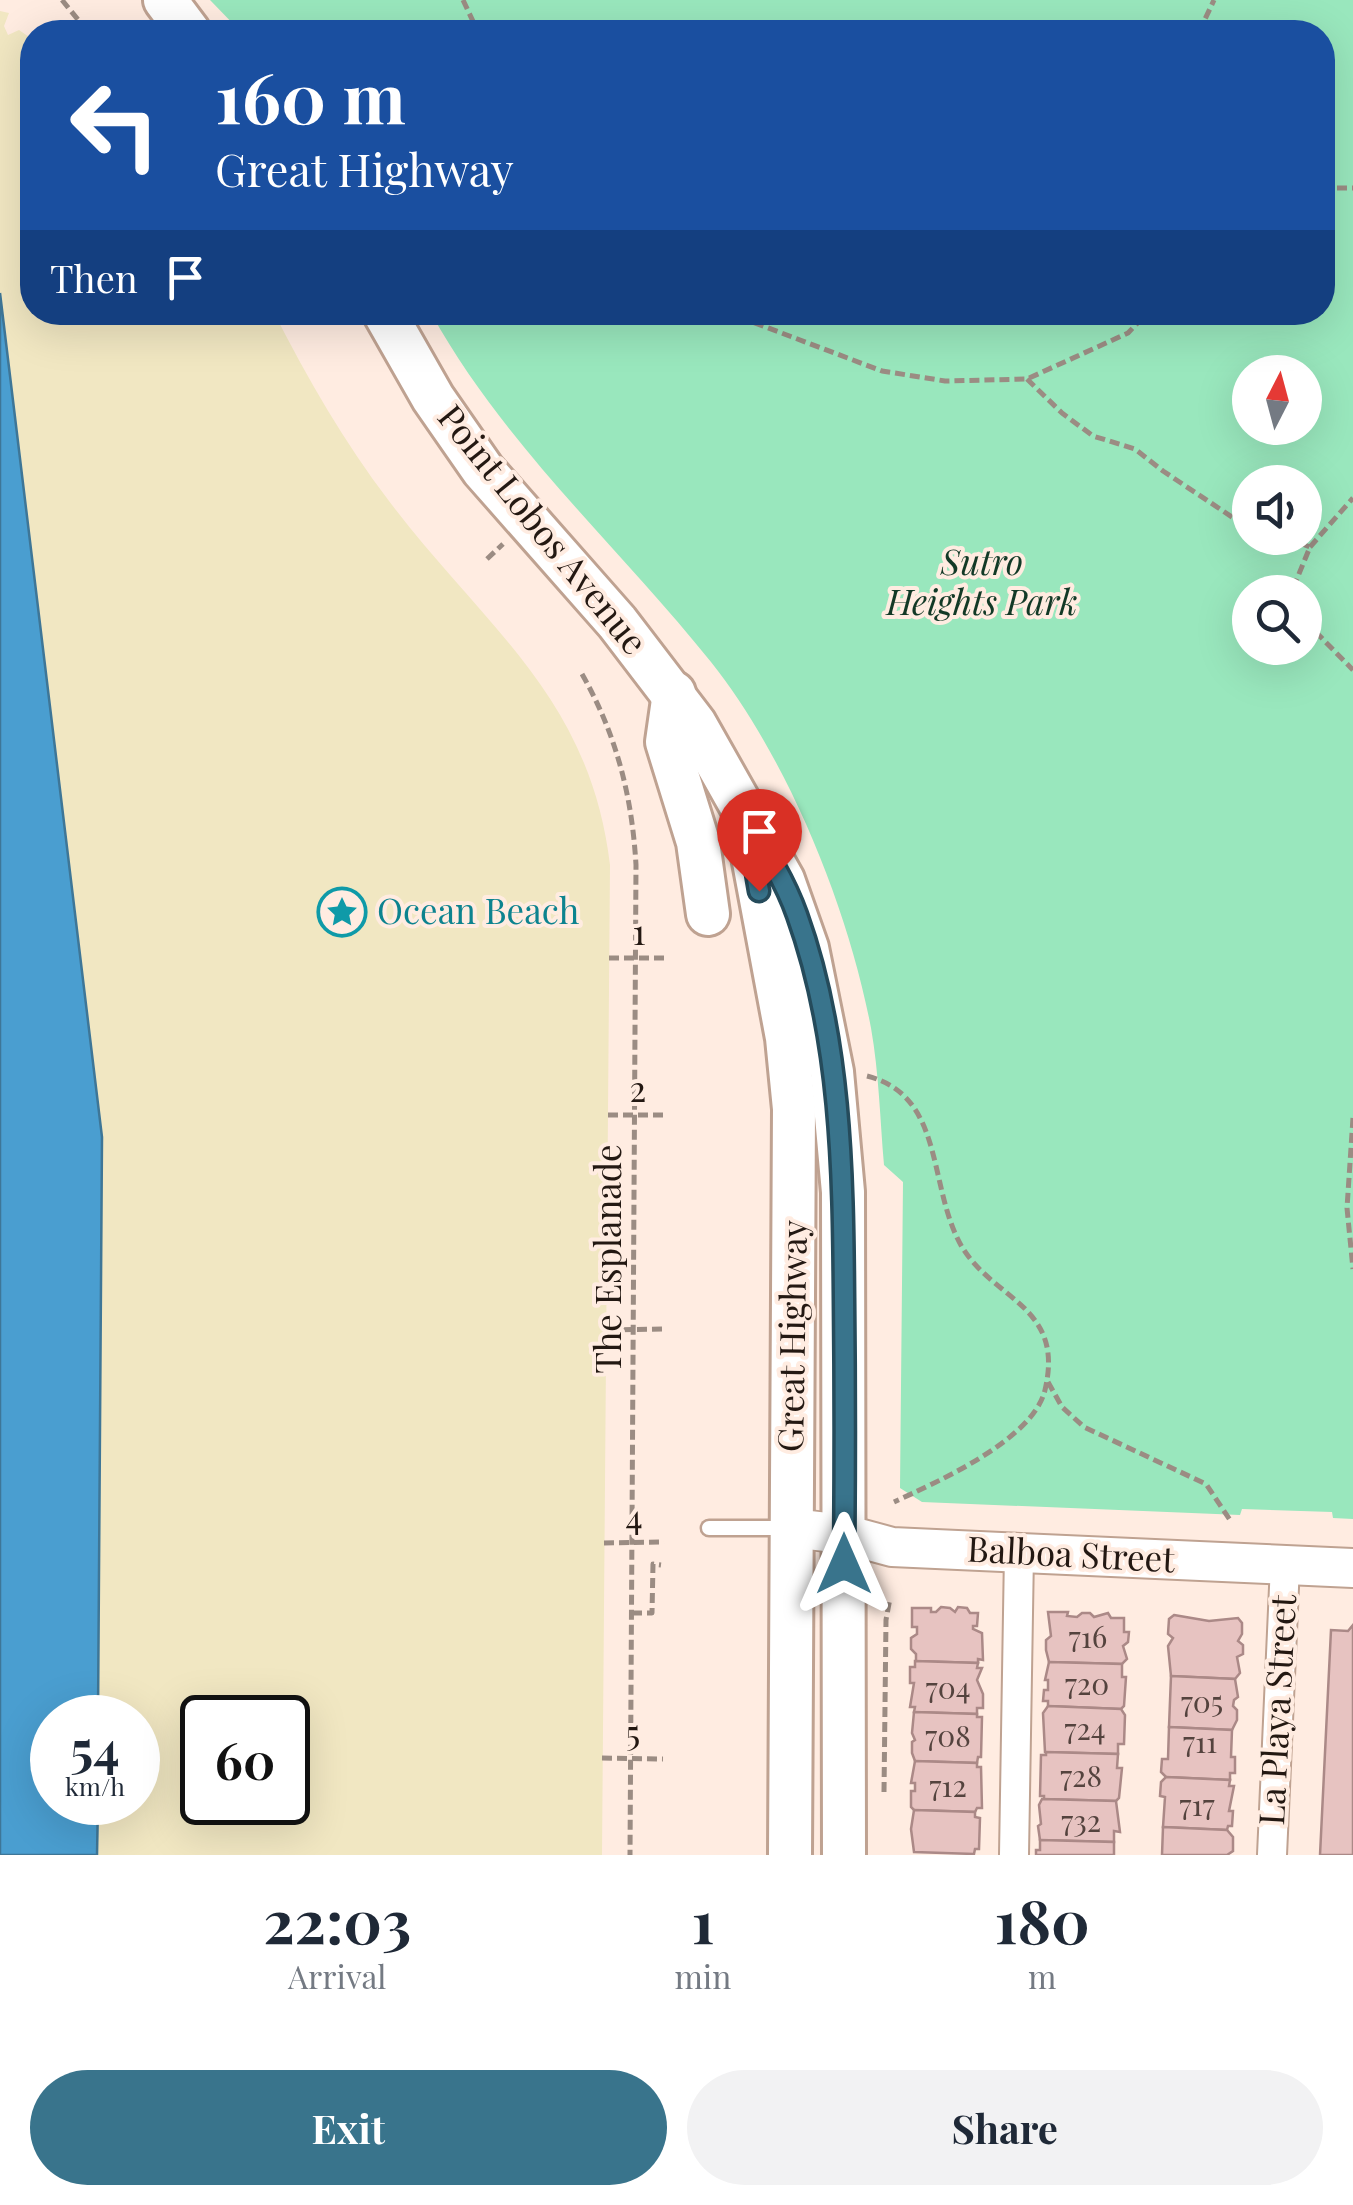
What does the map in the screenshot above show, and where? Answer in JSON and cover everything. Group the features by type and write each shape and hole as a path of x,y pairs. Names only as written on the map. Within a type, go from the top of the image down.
{"main road":[{"name":"Point Lobos Avenue","path":"391,325 433,398 483,470 674,693"},
{"name":"Great Highway","path":"674,693 715,756 797,914 818,994 832,1072 843,1192 844,1855"},
{"path":"674,693 667,742 698,842 708,914"},
{"name":"Great Highway","path":"747,821 787,1038 794,1108 790,1855"}],"street":[{"name":"Balboa Street","path":"791,1528 844,1534 892,1547 1353,1568"},
{"path":"1014,1855 1020,1553"},
{"name":"La Playa Street","path":"1272,1855 1285,1565"}],"lane":[{"path":"710,1528 791,1528"}],"path":[{"path":"62,0 78,20"},
{"path":"760,325 882,371 944,381 1027,379 1128,333 1136,325"},
{"path":"1027,379 1093,436 1136,449 1232,517"},
{"path":"1322,533 1353,498"},
{"path":"1322,639 1353,670"},
{"name":"The Esplanade","path":"582,674 609,728 629,798 636,864 630,1855"},
{"name":"1","path":"609,958 669,958"},
{"path":"832,1072 871,1076 910,1099 926,1130 940,1192 954,1230 976,1264 1013,1295 1044,1336 1046,1378 1039,1406 1015,1431 960,1471 894,1502"},
{"name":"2","path":"608,1115 668,1115"},
{"path":"1353,1118 1348,1208 1353,1269"},
{"path":"607,1330 666,1330"},
{"path":"1046,1378 1072,1419 1102,1438 1206,1484 1230,1520"},
{"name":"4","path":"604,1543 664,1542"},
{"path":"632,1613 652,1614 653,1564 661,1565"},
{"path":"884,1796 886,1620 890,1598"},
{"name":"5","path":"602,1758 663,1759"}],"green space":[{"name":"Sutro Heights Park","path":"210,0 1353,0 1353,1519 1333,1518 1332,1512 1242,1509 1240,1515 922,1502 900,1488 903,1182 884,1165 871,1028 831,885 789,789 739,701 675,619 492,407 438,325 1335,325 1335,20 229,20"}],"sand":[{"name":"Ocean Beach","path":"0,11 9,13 4,26 8,35 20,31 20,325 280,325 327,410 373,479 528,667 556,709 580,755 599,806 610,865 602,1855 97,1855 98,1825 160,1825 160,1695 98,1695 102,1137 0,293"}],"water":[{"path":"0,293 102,1137 98,1695 30,1695 30,1825 98,1825 97,1855 0,1855"}],"building":[{"path":"941,1607 955,1612 958,1607 967,1608 970,1613 978,1613 973,1629 982,1633 983,1660 916,1661 911,1649 911,1638 917,1634 917,1627 912,1627 912,1608 931,1608 931,1612 936,1612"},
{"path":"1048,1612 1068,1612 1067,1616 1077,1617 1082,1613 1094,1617 1108,1613 1111,1618 1124,1618 1124,1632 1129,1632 1128,1642 1123,1646 1127,1659 1122,1664 1049,1662"},
{"path":"1174,1615 1209,1621 1238,1618 1242,1623 1238,1641 1243,1645 1243,1654 1237,1657 1240,1673 1235,1679 1171,1676 1168,1646 1173,1638 1168,1634 1169,1619"},
{"path":"1353,1625 1353,1855 1320,1855 1331,1630 1348,1631"},
{"path":"915,1661 978,1663 977,1668 982,1668 977,1680 983,1708 977,1708 977,1714 914,1712 915,1707 910,1707 914,1683 910,1683 910,1667 915,1667"},
{"path":"1049,1662 1122,1664 1122,1677 1126,1677 1124,1706 1048,1706 1048,1701 1043,1701 1044,1690 1048,1690 1045,1680"},
{"path":"1171,1676 1235,1679 1238,1697 1233,1706 1237,1720 1232,1730 1169,1727"},
{"path":"1048,1706 1121,1709 1125,1715 1124,1744 1118,1744 1118,1754 1045,1752 1043,1713"},
{"path":"914,1712 982,1717 981,1757 977,1763 915,1761"},
{"path":"1169,1727 1232,1730 1235,1773 1230,1773 1230,1780 1166,1777 1161,1772 1162,1759 1168,1759"},
{"path":"1118,1754 1117,1768 1122,1768 1119,1798 1044,1799 1040,1796 1041,1755"},
{"path":"915,1761 977,1763 981,1767 982,1808 975,1812 914,1810 911,1791 915,1791 915,1783 911,1783"},
{"path":"1166,1777 1230,1780 1229,1786 1234,1786 1229,1811 1233,1811 1232,1826 1227,1830 1163,1827 1165,1797 1160,1796 1161,1782"},
{"path":"1042,1799 1116,1801 1120,1832 1114,1831 1114,1842 1040,1840"},
{"path":"914,1810 975,1812 975,1817 980,1818 979,1849 974,1854 914,1852"},
{"path":"1163,1827 1227,1830 1233,1837 1233,1851 1227,1855 1162,1855"},
{"path":"1040,1840 1114,1842 1114,1855 1036,1855"}],"place":[{"name":"Ocean Beach","path":"342,912"}],"route":[{"path":"759,891 747,821 782,880 808,948 838,1114 844,1254 844,1564"}]}
